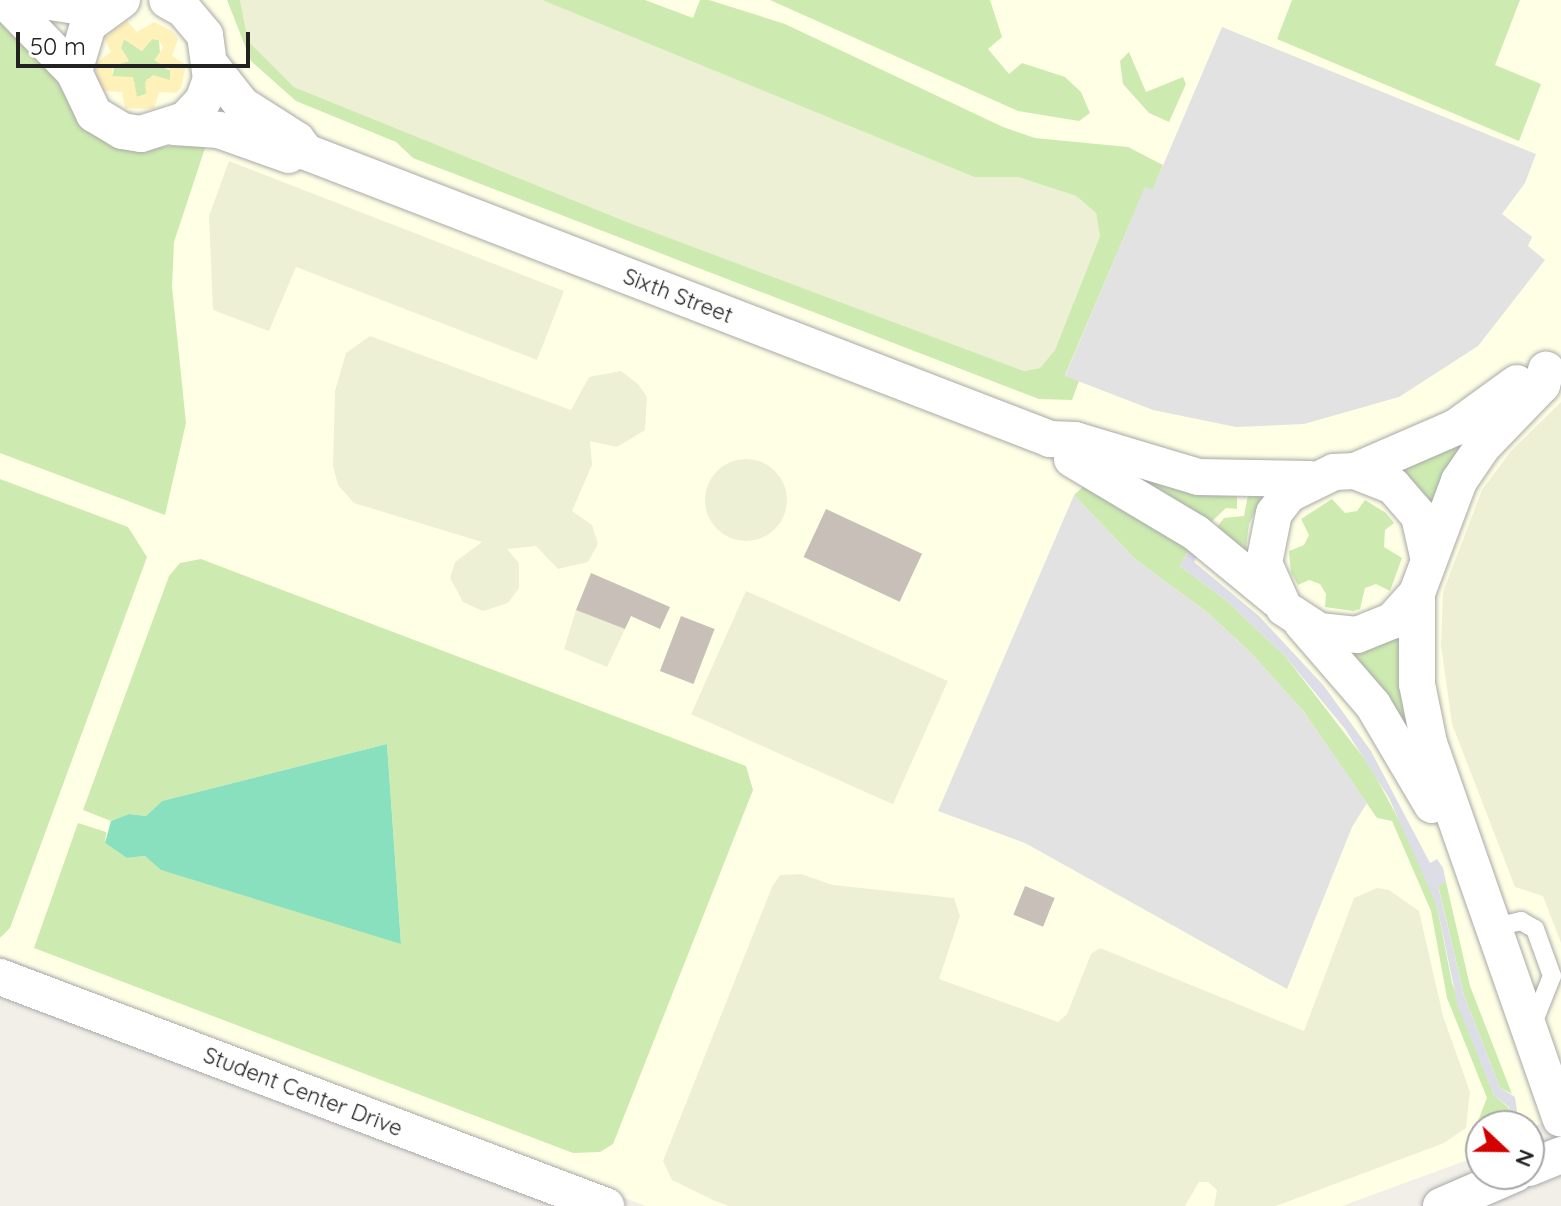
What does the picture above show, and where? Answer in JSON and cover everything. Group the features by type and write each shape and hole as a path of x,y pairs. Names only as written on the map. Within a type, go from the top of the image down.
{"street":[{"path":"167,0 194,10"},
{"path":"12,1 111,5"},
{"name":"Sixth Street","path":"12,1 74,72 84,99 108,124 141,134 174,127 219,130 291,156 306,152"},
{"path":"74,72 80,37 111,5"},
{"name":"Sixth Street","path":"194,10 212,67 242,105 297,140 306,152 1050,439 1075,440 1198,477 1310,479"},
{"path":"174,127 203,101 212,67"},
{"path":"1473,879 1457,863 1422,781 1373,705 1293,615 1264,563 1266,537 1274,513 1310,479 1355,471 1448,432 1529,373 1553,363"},
{"path":"1553,363 1542,385 1470,463 1428,556 1417,593 1417,684 1429,743 1473,857 1473,879 1561,1119"},
{"name":"Sixth Street","path":"1050,439 1068,458 1196,533 1293,615"},
{"path":"1355,471 1375,476 1408,499 1419,516 1428,556"},
{"path":"1293,615 1319,631 1357,635 1392,621 1417,593"},
{"name":"Student Center Drive","path":"0,977 606,1206"},
{"path":"1441,1206 1478,1190"}],"shaded area":[{"path":"0,0 1561,0 1561,1116 1545,1122 1545,1110 1465,1110 1465,1161 1342,1206 646,1206 336,1090 0,955"},
{"path":"240,0 542,0 974,177 1018,177 1076,196 1096,213 1100,236 1055,350 1040,368 1024,371 627,222 294,87 248,41"},
{"path":"1222,27 1536,154 1525,183 1502,214 1532,237 1528,246 1545,260 1478,346 1399,397 1304,424 1236,427 1153,410 1065,376 1145,187 1153,189"},
{"path":"229,161 564,291 537,360 296,267 269,331 213,310 209,216"},
{"path":"370,336 571,410 589,377 621,371 638,384 647,397 645,430 617,447 590,441 592,465 572,511 592,525 598,544 588,562 558,569 536,546 507,549 519,563 519,588 508,603 483,611 463,602 450,578 455,562 482,542 354,503 338,485 333,466 335,391 346,353"},
{"path":"1561,402 1561,943 1543,896 1515,887 1452,724 1441,645 1443,592 1482,490 1511,451"},
{"path":"746,459 762,462 775,471 784,484 787,500 784,516 775,529 762,538 746,541 730,538 717,529 708,516 705,500 708,484 717,471 730,462"},
{"path":"1074,495 1135,559 1208,613 1250,652 1304,712 1367,803 1352,827 1287,989 1025,843 938,811"},
{"path":"1190,548 1199,553 1194,562 1259,616 1324,686 1371,751 1430,863 1437,859 1443,868 1446,882 1438,886 1464,995 1500,1088 1515,1097 1517,1110 1509,1110 1494,1095 1458,1007 1437,906 1389,798 1345,729 1285,656 1227,601 1180,566"},
{"path":"746,591 948,681 893,804 691,714"},
{"path":"576,610 625,629 607,667 564,649"},
{"path":"801,874 833,885 954,898 960,916 939,979 1058,1022 1067,1014 1091,954 1100,948 1304,1031 1354,898 1377,888 1389,890 1419,911 1443,1016 1470,1092 1468,1110 1465,1110 1465,1129 1444,1143 1276,1206 1214,1206 1217,1190 1208,1182 1199,1182 1185,1206 729,1206 672,1180 663,1161 772,887 780,875"}],"green space":[{"path":"227,0 240,0 248,41 294,87 627,222 1024,371 1040,368 1055,350 1100,236 1096,213 1076,196 1018,177 974,177 542,0 645,0 693,18 700,0 709,0 785,24 1003,127 1035,138 1128,147 1163,165 1153,190 1145,188 1065,375 1079,381 1072,400 1039,399 413,158 396,142 296,101 251,61"},
{"path":"770,0 990,0 1002,37 988,49 1009,74 1022,63 1065,77 1081,92 1090,113 1079,121 1018,111"},
{"path":"1292,0 1520,0 1495,65 1541,84 1519,141 1277,39"},
{"path":"0,21 53,74 80,121 152,147 206,145 174,242 172,287 186,423 165,515 0,453"},
{"path":"124,39 142,51 152,39 159,40 161,67 172,71 170,80 147,79 146,94 137,97 132,90 135,83 112,76 115,65 129,61 121,48"},
{"path":"1129,52 1146,92 1183,77 1186,84 1169,122 1149,113 1123,84 1120,61"},
{"path":"1475,432 1432,503 1400,470"},
{"path":"1136,474 1237,494 1237,509 1226,508 1207,526"},
{"path":"0,479 128,527 147,557 10,928 0,938"},
{"path":"1084,486 1190,548 1180,566 1227,601 1285,656 1370,766 1413,846 1437,906 1452,983 1470,1035 1494,1095 1510,1110 1482,1110 1487,1098 1447,998 1431,911 1392,821 1377,818 1304,712 1250,652 1208,613 1135,559 1074,495"},
{"path":"1248,495 1263,496 1249,524 1245,554 1214,531 1224,518 1244,516"},
{"path":"1332,499 1345,513 1357,511 1365,500 1386,513 1394,523 1385,530 1384,547 1402,558 1390,591 1376,584 1365,588 1360,609 1353,611 1325,607 1326,594 1320,584 1309,580 1298,585 1291,573 1289,551 1304,545 1309,535 1301,519"},
{"path":"201,559 746,766 753,790 613,1144 600,1152 573,1153 34,948 78,823 106,832 105,843 127,858 145,856 162,870 401,943 387,744 162,801 146,816 129,814 111,821 83,810 169,576 180,563"},
{"path":"1400,637 1420,756 1349,653"},
{"path":"387,744 401,944 161,870 145,856 127,858 105,843 111,821 129,814 146,816 162,801"},
{"path":"1446,882 1470,986 1512,1094 1500,1088 1464,995 1438,885"}],"sand":[{"path":"127,21 137,32 154,22 172,31 178,39 172,56 186,65 181,88 176,93 159,92 154,109 125,108 122,92 103,91 98,83 95,64 111,52 104,38","holes":["124,39 142,51 152,39 159,40 163,48 154,60 170,69 170,80 153,75 145,82 146,94 137,97 133,77 112,76 113,66 129,61 121,48"]}],"building":[{"path":"826,509 922,554 900,602 804,557"},
{"path":"591,573 670,607 660,629 631,616 625,629 576,610"},
{"path":"681,616 715,629 693,684 660,671"},
{"path":"1025,886 1055,898 1043,927 1013,915"}]}
